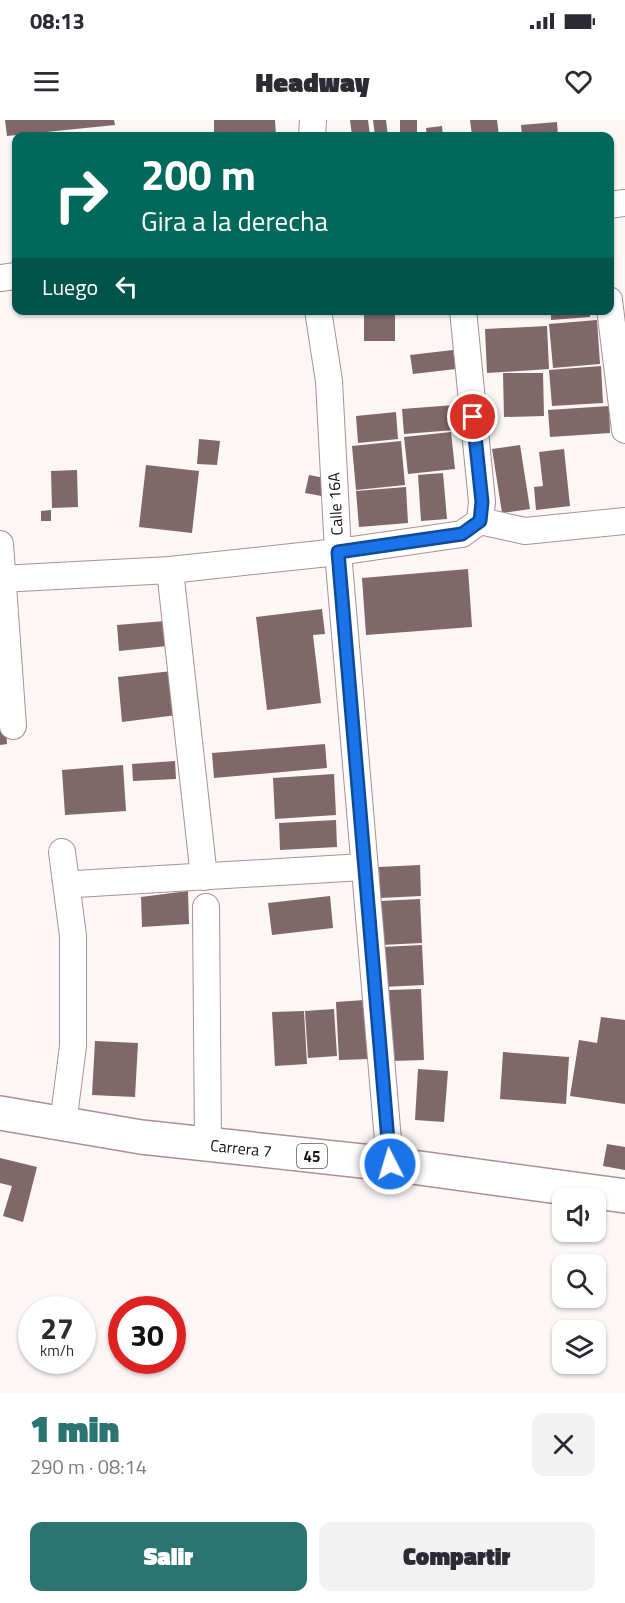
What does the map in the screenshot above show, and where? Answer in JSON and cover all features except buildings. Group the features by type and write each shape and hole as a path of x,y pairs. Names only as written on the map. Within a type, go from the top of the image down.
{"main road":[{"name":"Carrera 7","path":"0,1113 141,1137 390,1164 625,1196"}],"street":[{"name":"Calle 16A","path":"319,315 329,381 338,552 390,1164"},
{"path":"2,579 170,570 338,552 462,534 480,521 482,502 463,315"},
{"path":"611,315 625,430"},
{"path":"480,521 525,531 625,521"},
{"path":"0,544 13,726"},
{"path":"170,570 204,877"},
{"path":"62,852 73,936 73,1046 63,1124"},
{"path":"76,884 363,867"},
{"path":"206,907 208,1144"}],"route":[{"path":"390,1164 338,552 462,534 480,521 482,502 473,417"}]}
